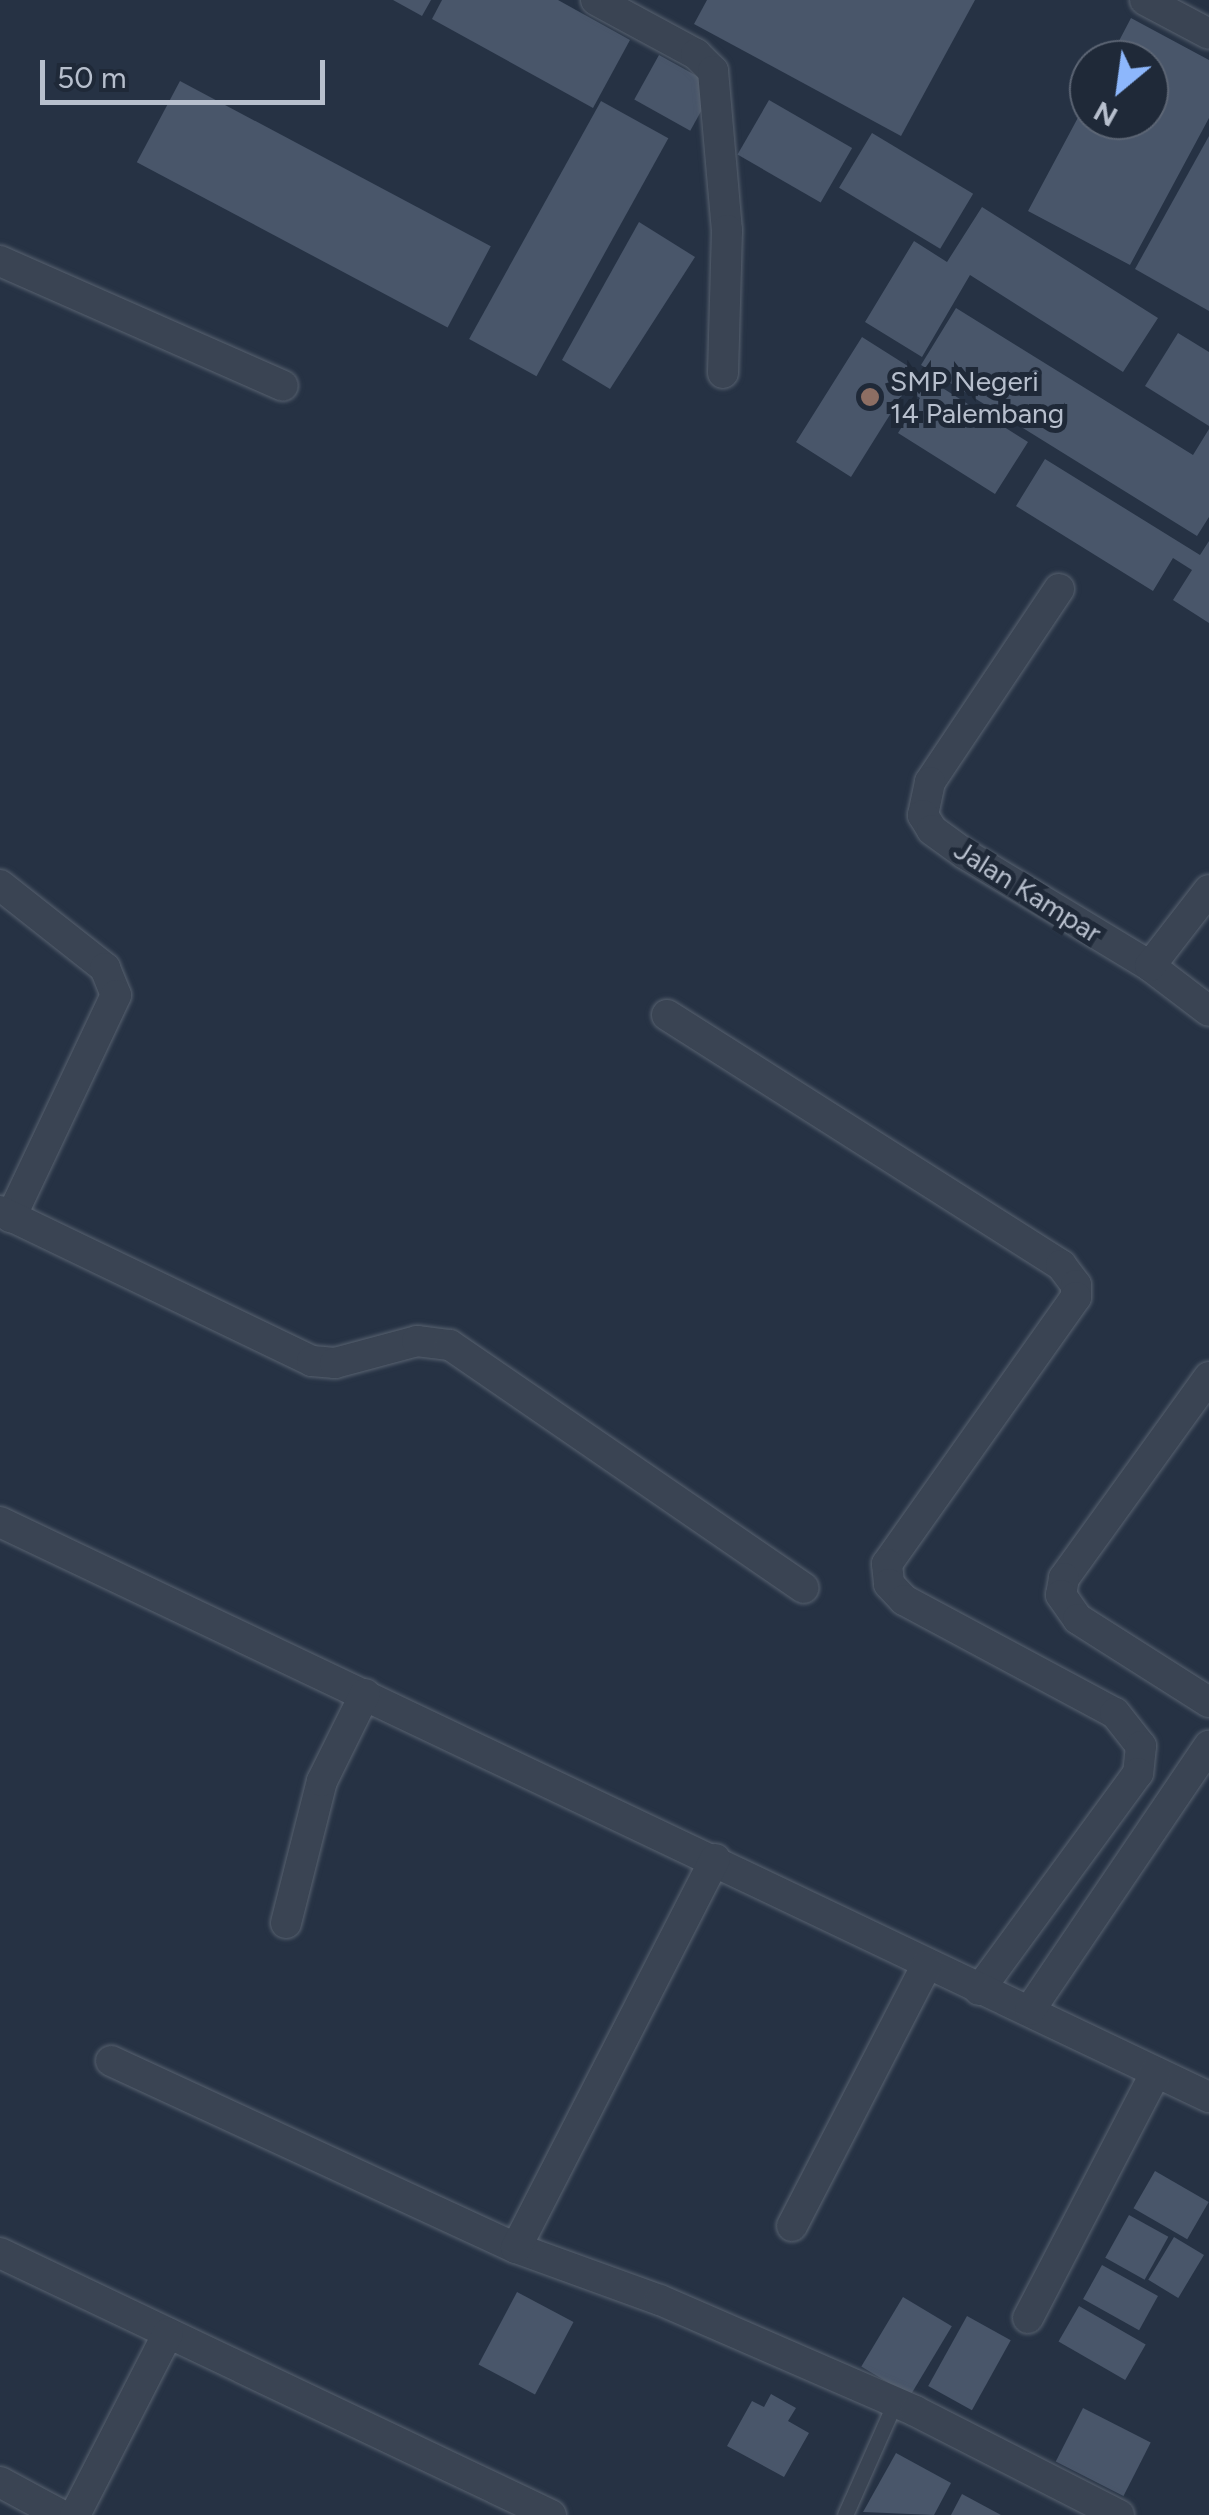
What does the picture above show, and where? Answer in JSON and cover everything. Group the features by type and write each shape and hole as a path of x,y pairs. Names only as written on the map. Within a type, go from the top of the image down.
{"street":[{"path":"596,0 696,54 714,71 728,230 723,373"},
{"path":"1145,0 1209,34"},
{"path":"0,261 283,386"},
{"name":"Jalan Kampar","path":"1059,589 930,782 923,815 932,830 965,854 1150,966 1209,1011"},
{"path":"0,885 105,968 116,994 6,1214 312,1362 335,1363 417,1341 450,1345 804,1588"},
{"path":"1150,966 1209,890"},
{"path":"666,1015 1061,1265 1076,1285 1076,1297 887,1564 888,1584 904,1600 1115,1713 1141,1746 1138,1773 979,1990"},
{"path":"1209,1377 1064,1578 1061,1595 1078,1619 1209,1702"},
{"path":"0,1522 715,1859 926,1966 1030,2010 1209,2097"},
{"path":"286,1923 322,1781 366,1694"},
{"path":"1030,2010 1209,1746"},
{"path":"516,2248 715,1859"},
{"path":"792,2226 926,1966"},
{"path":"110,2061 516,2248 660,2300 896,2402 1119,2515"},
{"path":"1028,2318 1156,2072"},
{"path":"0,2253 551,2515"},
{"path":"75,2515 168,2333"},
{"path":"0,2482 61,2515"}],"lane":[{"path":"846,2515 896,2402"}],"building":[{"path":"393,0 431,0 422,16"},
{"path":"442,0 558,0 630,40 593,108 432,19"},
{"path":"707,0 975,0 901,136 694,24"},
{"path":"1131,18 1209,60 1209,118 1130,265 1028,211 1069,134 1069,140 1169,140 1169,40 1119,40"},
{"path":"659,55 715,86 690,131 634,100"},
{"path":"180,81 491,246 448,327 137,162"},
{"path":"769,100 852,148 821,203 738,155"},
{"path":"601,101 668,138 536,376 469,339"},
{"path":"872,133 973,194 940,249 839,188"},
{"path":"1209,136 1209,311 1135,269"},
{"path":"982,207 1158,318 1123,372 970,275 922,357 865,322 914,241 947,262"},
{"path":"639,222 695,257 610,389 562,360"},
{"path":"956,308 1193,455 1209,429 1209,517 1197,536 921,365"},
{"path":"1178,333 1209,352 1209,426 1145,386"},
{"path":"862,337 1028,442 995,494 898,433 920,398 906,389 851,477 796,442"},
{"path":"1045,459 1200,555 1209,541 1209,623 1173,600 1192,570 1173,558 1153,591 1016,506"},
{"path":"1155,2171 1209,2202 1187,2239 1134,2208"},
{"path":"1129,2215 1168,2237 1145,2280 1105,2258"},
{"path":"1174,2237 1204,2255 1178,2298 1148,2280"},
{"path":"1102,2265 1158,2296 1139,2330 1083,2299"},
{"path":"517,2292 574,2322 535,2394 479,2364"},
{"path":"903,2297 952,2326 910,2396 861,2366"},
{"path":"1079,2306 1146,2344 1125,2380 1058,2342"},
{"path":"967,2316 1011,2340 972,2410 928,2386"},
{"path":"771,2394 796,2408 788,2421 809,2433 784,2477 727,2446 752,2401 764,2407"},
{"path":"1083,2408 1151,2443 1123,2496 1056,2461"},
{"path":"896,2453 951,2483 934,2515 863,2512"},
{"path":"962,2494 1001,2515 951,2515"}],"place":[{"name":"SMP Negeri 14 Palembang","path":"870,397"}]}
